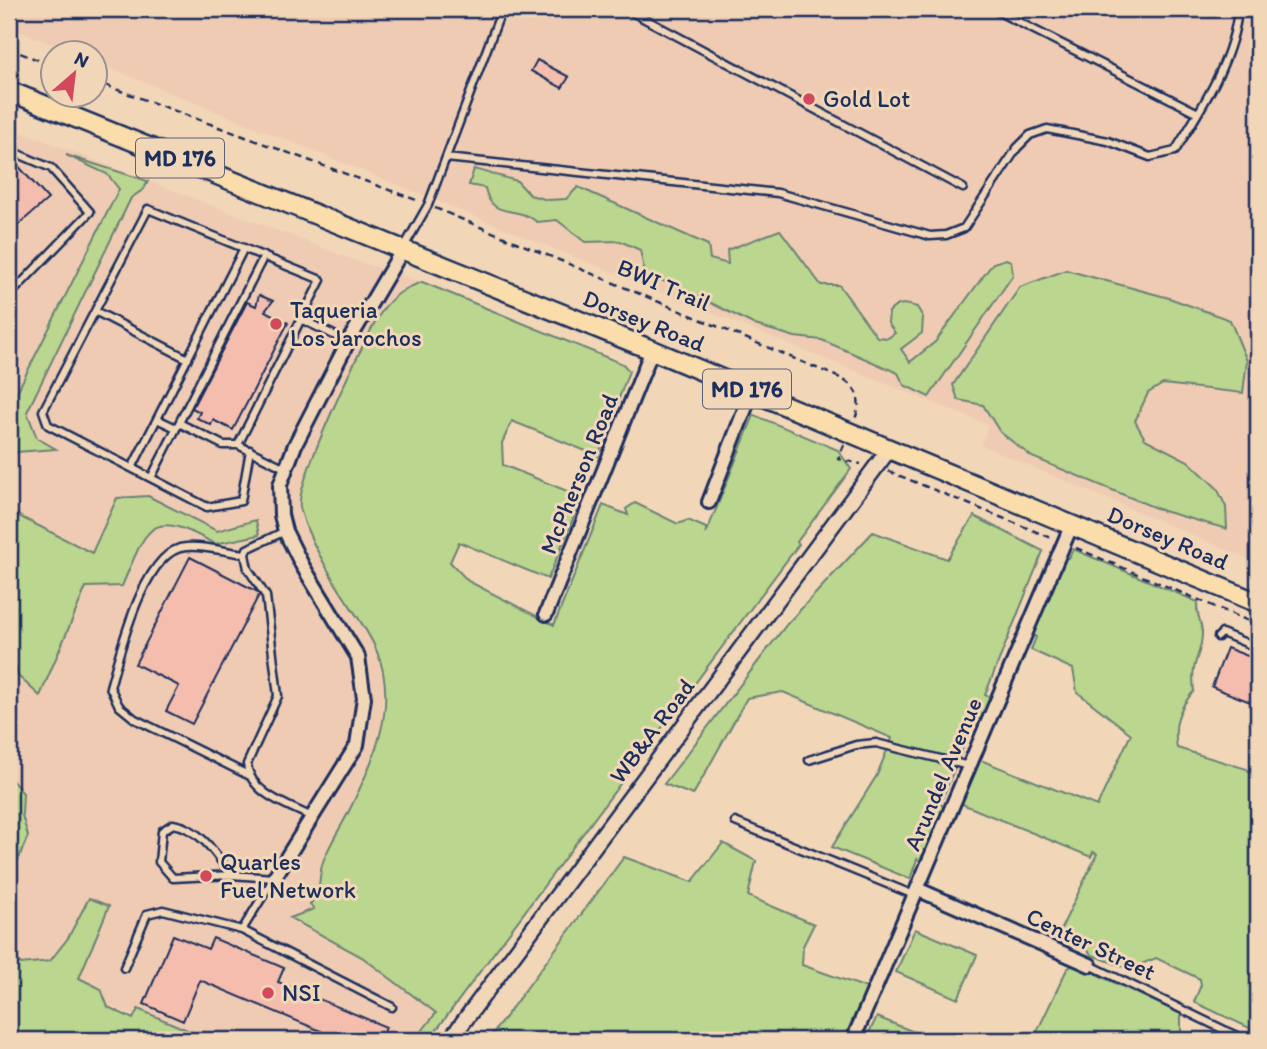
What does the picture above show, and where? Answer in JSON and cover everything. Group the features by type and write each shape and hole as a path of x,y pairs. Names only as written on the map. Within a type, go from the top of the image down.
{"main road":[{"name":"Dorsey Road","path":"9,91 652,350 1258,603"}],"street":[{"path":"274,878 357,745 364,698 358,657 302,565 285,531 279,499 285,468 348,342 403,249"},
{"name":"McPherson Road","path":"546,614 652,350"},
{"path":"709,502 752,391"},
{"name":"WB&A Road","path":"450,1040 890,448"},
{"name":"Arundel Avenue","path":"853,1040 1072,524"},
{"name":"Center Street","path":"916,892 1090,965"}],"lane":[{"path":"403,249 428,205 502,9"},
{"path":"626,9 963,188"},
{"path":"993,9 1198,113"},
{"path":"446,158 778,193 930,236 946,235 964,228 1017,148 1030,135 1047,129 1066,130 1108,141 1150,157 1174,151 1198,113 1236,33 1238,9"},
{"path":"9,150 51,168 90,212 9,296"},
{"path":"238,445 321,280 148,209 43,411 48,425 207,507 241,501 250,450"},
{"path":"132,468 244,248"},
{"path":"151,478 264,256"},
{"path":"95,311 188,359"},
{"path":"301,319 348,342"},
{"path":"157,419 223,445 238,445 285,468"},
{"path":"244,554 285,531"},
{"path":"244,554 184,546 167,554 157,564 134,609 110,687 116,702 135,719 248,775 272,797 312,817"},
{"path":"244,554 248,569 266,596 278,696 247,764 248,775"},
{"path":"1218,637 1222,633 1258,648"},
{"path":"808,760 856,745 876,743 969,766"},
{"path":"735,821 916,892"},
{"path":"231,875 216,854 187,826 173,824 162,831 159,862 173,878 231,875 274,878 242,930"},
{"path":"124,968 147,914 163,910 242,930 392,1007"},
{"name":"Center Street","path":"1090,965 1245,1040"}],"path":[{"path":"9,49 38,60"},
{"path":"108,86 418,201"},
{"name":"BWI Trail","path":"438,209 838,377 855,387 859,408"},
{"path":"922,483 1050,537"},
{"path":"1079,549 1258,625"}],"shaded area":[{"path":"9,9 1258,9 1258,563 981,445 988,425 108,67 108,38 38,39 9,27"},
{"path":"9,127 351,259 422,282 401,290 313,464 375,644 384,684 380,740 361,789 323,864 319,894 350,948 441,1017 422,1040 192,1040 9,963"}],"green space":[{"path":"66,155 148,181 144,189 131,198 27,412 37,438 56,449 16,452 9,464 9,408 119,189 107,174"},
{"path":"474,169 517,181 530,195 548,200 566,199 578,187 708,245 710,259 728,264 727,250 780,230 821,285 839,285 877,337 888,338 895,333 888,323 889,312 895,306 902,304 917,307 923,317 922,333 901,349 910,362 935,342 993,263 1006,259 1011,261 1013,275 929,397 904,385 898,373 822,340 795,337 755,325 681,288 645,274 640,250 620,241 585,242 557,220 537,222 521,214 499,209 488,198 485,188 469,185"},
{"path":"1066,270 1169,298 1230,320 1247,361 1243,393 1163,384 1148,393 1135,421 1145,439 1188,461 1217,488 1226,507 1227,529 1163,511 1032,457 1000,432 983,405 958,400 953,385 1020,287"},
{"path":"422,282 623,364 629,371 598,456 512,421 502,443 503,465 582,497 548,579 459,542 450,562 468,581 554,625 603,505 628,515 626,509 635,503 678,524 688,520 706,528 706,534 754,415 838,450 851,469 797,542 799,544 429,1040 415,1040 436,1013 362,957 290,918 314,909 310,904 318,890 324,859 366,774 381,732 385,690 375,647 333,579 310,535 300,507 301,493 334,407 375,322 392,299"},
{"path":"148,496 217,531 256,520 259,535 215,544 176,527 163,525 154,529 138,549 122,586 86,587 40,696 18,676 9,642 9,511 92,553 117,498"},
{"path":"974,516 1043,551 985,695 991,698 982,720 975,718 940,804 945,807 922,861 917,859 910,879 832,847 877,775 892,738 783,692 747,698 693,795 664,784 787,624 873,532 947,559"},
{"path":"1073,549 1198,602 1201,643 1193,673 1194,691 1178,718 1177,748 1247,769 1258,782 1258,1032 1194,1002 1201,985 1200,979 1156,958 1129,969 1092,955 1077,939 1058,935 1097,854 1093,852 1091,857 962,804 978,759 1097,806 1131,734 1077,692 1073,669 1031,650 1036,637 1031,633 1064,557 1069,558"},
{"path":"11,779 23,793 22,815 28,836 9,882 9,781"},
{"path":"723,843 756,861 748,896 814,924 803,946 802,965 867,988 844,1039 821,1036 818,1040 488,1040 624,857 692,882"},
{"path":"89,898 109,906 79,978 101,989 108,1007 133,1019 138,1009 211,1040 9,1040 9,952 21,964 50,961 68,938"},
{"path":"915,929 977,955 958,999 896,972"},
{"path":"1075,964 1181,1014 1181,1036 1206,1040 1033,1040 1067,969"},
{"path":"877,1017 934,1040 865,1040"}],"building":[{"path":"537,60 569,77 562,88 531,71"},
{"path":"13,160 48,199 9,233 9,164"},
{"path":"259,295 273,301 265,311 288,323 233,430 213,420 211,425 197,418 200,412 192,408 247,302 256,306"},
{"path":"190,557 260,593 192,724 166,711 179,686 135,664"},
{"path":"1227,648 1258,660 1258,705 1212,687"},
{"name":"NSI","path":"173,935 208,949 213,938 284,968 278,982 386,1027 381,1040 342,1040 200,980 183,1021 144,1004"}],"place":[{"name":"Gold Lot","path":"809,99"},
{"name":"Taqueria Los Jarochos","path":"276,324"},
{"name":"Quarles Fuel Network","path":"206,876"},
{"name":"NSI","path":"268,993"}]}
